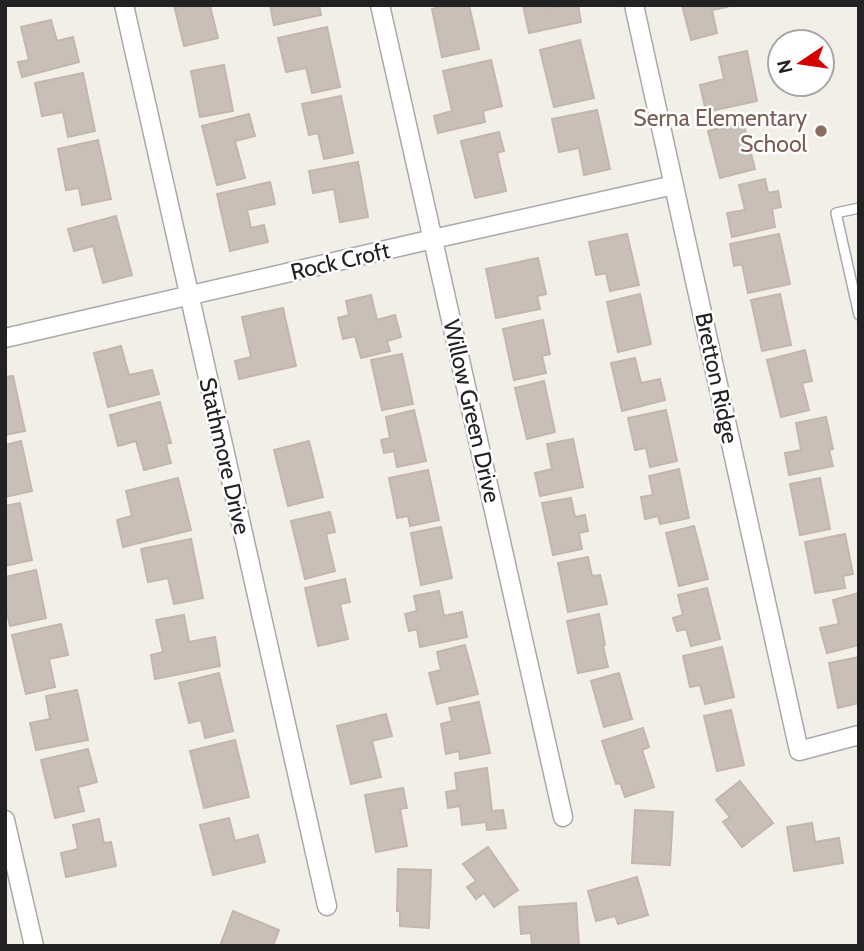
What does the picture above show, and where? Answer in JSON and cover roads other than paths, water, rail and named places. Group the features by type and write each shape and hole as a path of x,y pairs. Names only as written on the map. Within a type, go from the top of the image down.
{"street":[{"name":"Stathmore Drive","path":"124,5 327,906"},
{"name":"Willow Green Drive","path":"380,5 563,817"},
{"name":"Bretton Ridge","path":"634,5 799,751 859,736"},
{"name":"Rock Croft","path":"5,338 674,185"},
{"path":"5,820 34,946"}],"lane":[{"path":"859,208 836,213 859,315"}],"place":[{"name":"Serna Elementary School","path":"821,131"}]}
